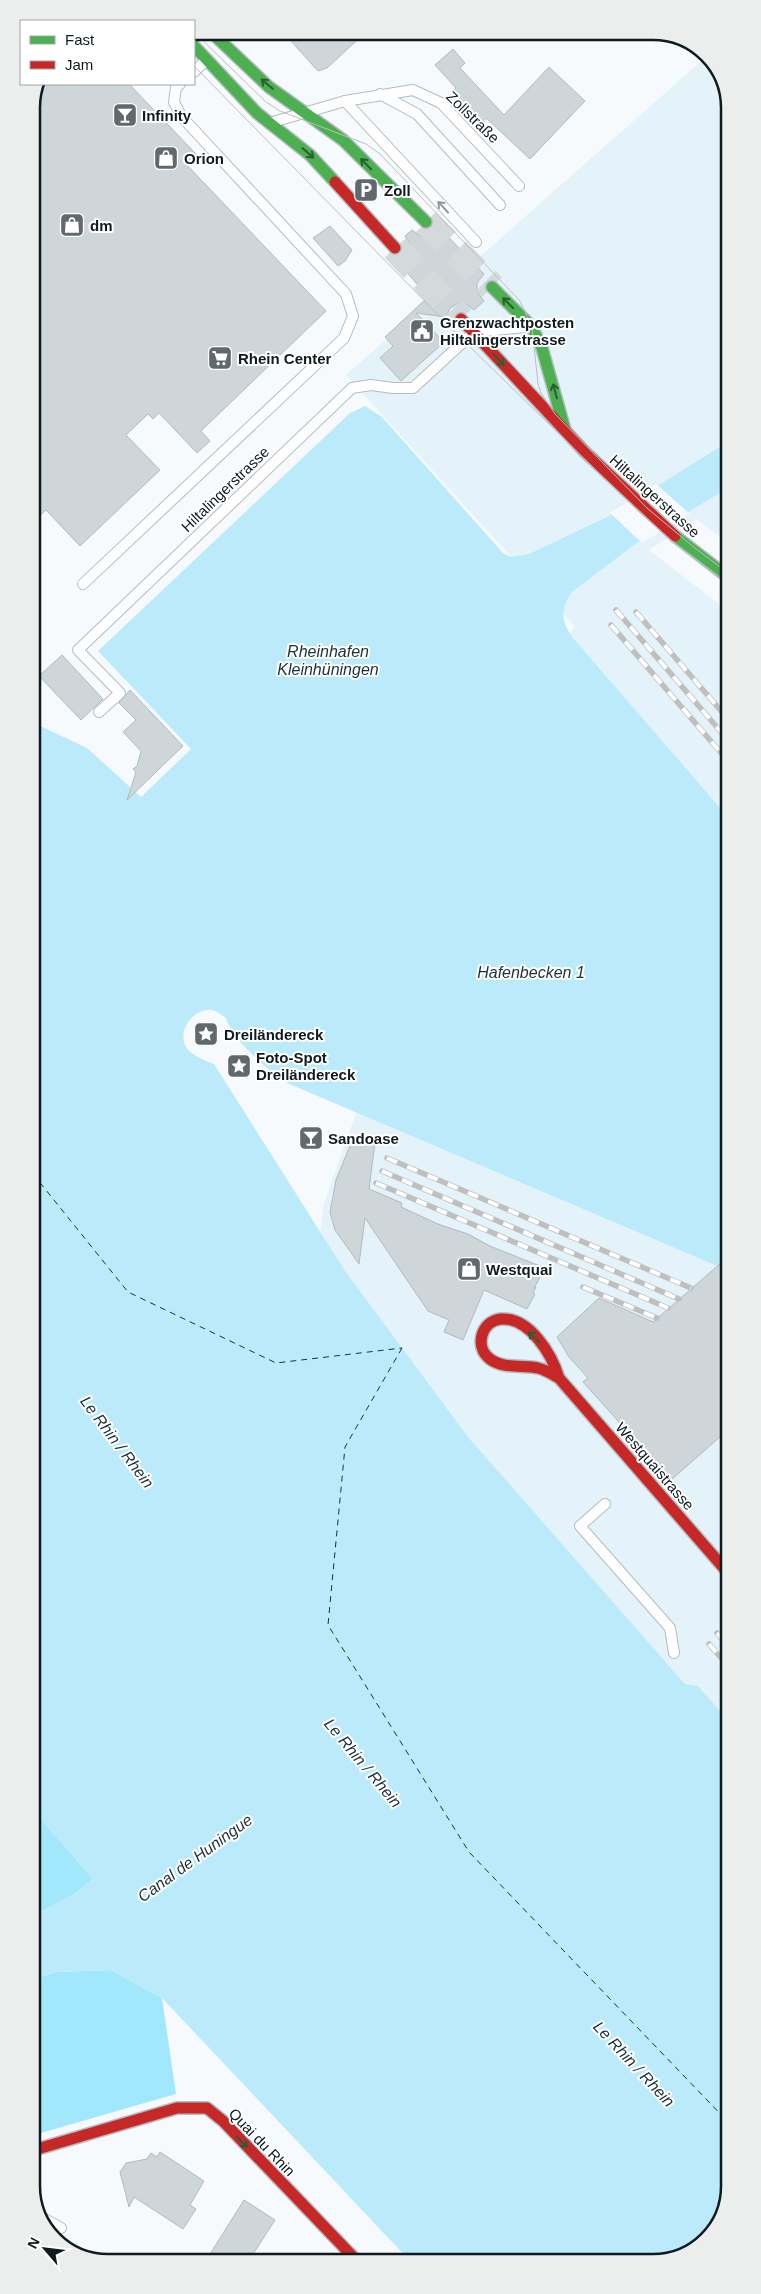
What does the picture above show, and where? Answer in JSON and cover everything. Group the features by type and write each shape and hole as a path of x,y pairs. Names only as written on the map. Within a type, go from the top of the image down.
{"main road":[{"path":"207,59 227,41 269,87 343,140 426,222"},
{"path":"195,47 257,113 310,154 395,248"},
{"name":"Hiltalingerstrasse","path":"492,288 532,327 542,348 566,433"},
{"name":"Hiltalingerstrasse","path":"461,319 566,433 613,480 672,534 721,572"},
{"name":"Westquaistrasse","path":"559,1378 554,1360 537,1338 523,1326 507,1318 492,1321 486,1326 480,1341 482,1349 491,1361 508,1365 539,1368 559,1378 721,1565"},
{"name":"Quai du Rhin","path":"40,2148 177,2108 207,2108 223,2121 350,2254"}],"lane":[{"path":"195,71 207,59"},
{"path":"83,584 344,338 353,316 346,294 181,116 174,102 176,88 179,85"},
{"name":"Zollstraße","path":"270,123 344,100 413,90 441,103 519,186"},
{"path":"380,94 417,114 500,205"},
{"path":"344,100 476,242"},
{"path":"474,332 532,327"},
{"name":"Hiltalingerstrasse","path":"99,712 120,693 78,650 352,388 371,385 413,388 474,332"},
{"path":"605,1504 580,1526 670,1628 674,1653"}],"shaded area":[{"path":"701,61 707,67 719,90 721,108 721,538 697,519 649,550 721,606 721,1712 698,1686 685,1684 483,1456 345,1271 320,1233 324,1204 356,1113 574,626 346,375"},
{"path":"40,1818 93,1879 73,1895 40,1912"},
{"path":"111,1970 162,1998 176,2094 40,2133 40,1977 56,1972"}],"water":[{"path":"365,406 382,417 503,553 511,557 529,554 607,517 721,446 721,492 634,545 572,592 565,604 564,621 573,638 721,809 721,1268 287,1083 243,1045 235,1036 226,1018 216,1011 206,1010 194,1016 186,1026 183,1039 190,1052 214,1064 345,1271 468,1437 685,1684 698,1686 721,1712 721,2186 717,2208 707,2227 691,2243 671,2252 653,2254 403,2254 162,1998 111,1970 56,1972 40,1977 40,1912 73,1895 93,1879 40,1818 40,726 87,748 141,797 191,749 98,651 350,413"}],"pier":[{"path":"656,484 690,514 642,543 610,513"}],"building":[{"path":"290,40 357,40 327,68 318,71"},
{"path":"453,49 465,63 460,68 504,115 549,67 585,101 530,159 486,118 481,124 452,92 456,88 435,65"},
{"name":"Rhein Center","path":"44,85 130,85 196,154 186,164 326,311 201,431 210,441 197,453 159,413 153,419 148,414 126,435 160,470 80,546 46,510 40,516 41,95"},
{"path":"330,226 352,250 345,261 338,266 313,238"},
{"path":"440,228 484,274 477,283 477,292 484,301 474,310 466,304 457,304 450,308 446,317 416,313 444,342 401,381 380,358 393,346 385,337 428,297 399,263 406,259 410,252 410,244 405,236 412,230 422,237 430,237 437,233"},
{"path":"62,655 103,699 81,720 40,675"},
{"path":"130,690 183,746 127,800 136,772 133,769 137,766 141,751 123,732 136,720 119,703"},
{"path":"354,1136 375,1143 369,1189 402,1203 401,1207 438,1224 468,1234 490,1246 545,1268 534,1288 536,1287 533,1293 535,1294 527,1309 484,1290 463,1340 444,1332 449,1320 428,1311 365,1218 359,1264 335,1230 330,1212 336,1180"},
{"path":"721,1263 721,1436 671,1480 583,1382 588,1378 569,1357 557,1337 599,1298 653,1322"},
{"path":"160,2152 204,2181 190,2205 196,2209 183,2229 134,2197 129,2207 120,2172 126,2163 147,2159 151,2153 157,2157"},
{"path":"244,2200 275,2220 253,2254 210,2254"}],"ferry route":[{"path":"40,1183 128,1292 276,1363 402,1348"},
{"path":"402,1348 345,1447 328,1625 469,1852 721,2115"}],"tunnel":[{"path":"426,222 492,287"},
{"path":"395,248 461,319"}],"tram line":[{"path":"202,40 266,102 280,111 366,144 380,154 520,301 532,327 538,384 541,393 555,414 648,509 721,568"},
{"path":"195,67 464,341 639,512 671,540 721,578"}],"railway":[{"path":"616,610 721,732"},
{"path":"636,612 721,711"},
{"path":"611,625 721,753"},
{"path":"387,1158 691,1288"},
{"path":"382,1171 679,1299"},
{"path":"376,1183 668,1308"},
{"path":"583,1287 657,1318"},
{"path":"717,1633 721,1638"},
{"path":"709,1644 721,1658"}],"traffic: fast":[{"path":"219,40 269,87 343,140 426,222"},
{"path":"195,47 257,113 310,155 335,182"},
{"path":"492,287 532,327 542,348 565,430"},
{"path":"675,536 721,572"}],"traffic: jam":[{"path":"335,182 395,248"},
{"path":"461,319 585,452 675,536"},
{"path":"501,1319 512,1320 521,1324 538,1339 551,1359 559,1378 538,1368 501,1364 490,1359 485,1354 481,1342 485,1329 489,1324 501,1319"},
{"path":"559,1378 721,1565"},
{"path":"40,2148 177,2108 207,2108 223,2121 350,2254"}],"place":[{"name":"Infinity","path":"125,115"},
{"name":"Orion","path":"166,158"},
{"name":"Zoll","path":"366,190"},
{"name":"dm","path":"72,225"},
{"name":"Grenzwachtposten Hiltalingerstrasse","path":"422,331"},
{"name":"Rhein Center","path":"220,358"},
{"name":"Dreiländereck","path":"206,1034"},
{"name":"Foto-Spot Dreiländereck","path":"239,1066"},
{"name":"Sandoase","path":"311,1138"},
{"name":"Westquai","path":"469,1269"}],"water label":[{"name":"Rheinhafen Kleinhüningen","path":"328,660"},
{"name":"Hafenbecken 1","path":"531,972"},
{"name":"Le Rhin / Rhein","path":"117,1442"},
{"name":"Le Rhin / Rhein","path":"363,1763"},
{"name":"Canal de Huningue","path":"195,1858"},
{"name":"Le Rhin / Rhein","path":"634,2064"}]}
